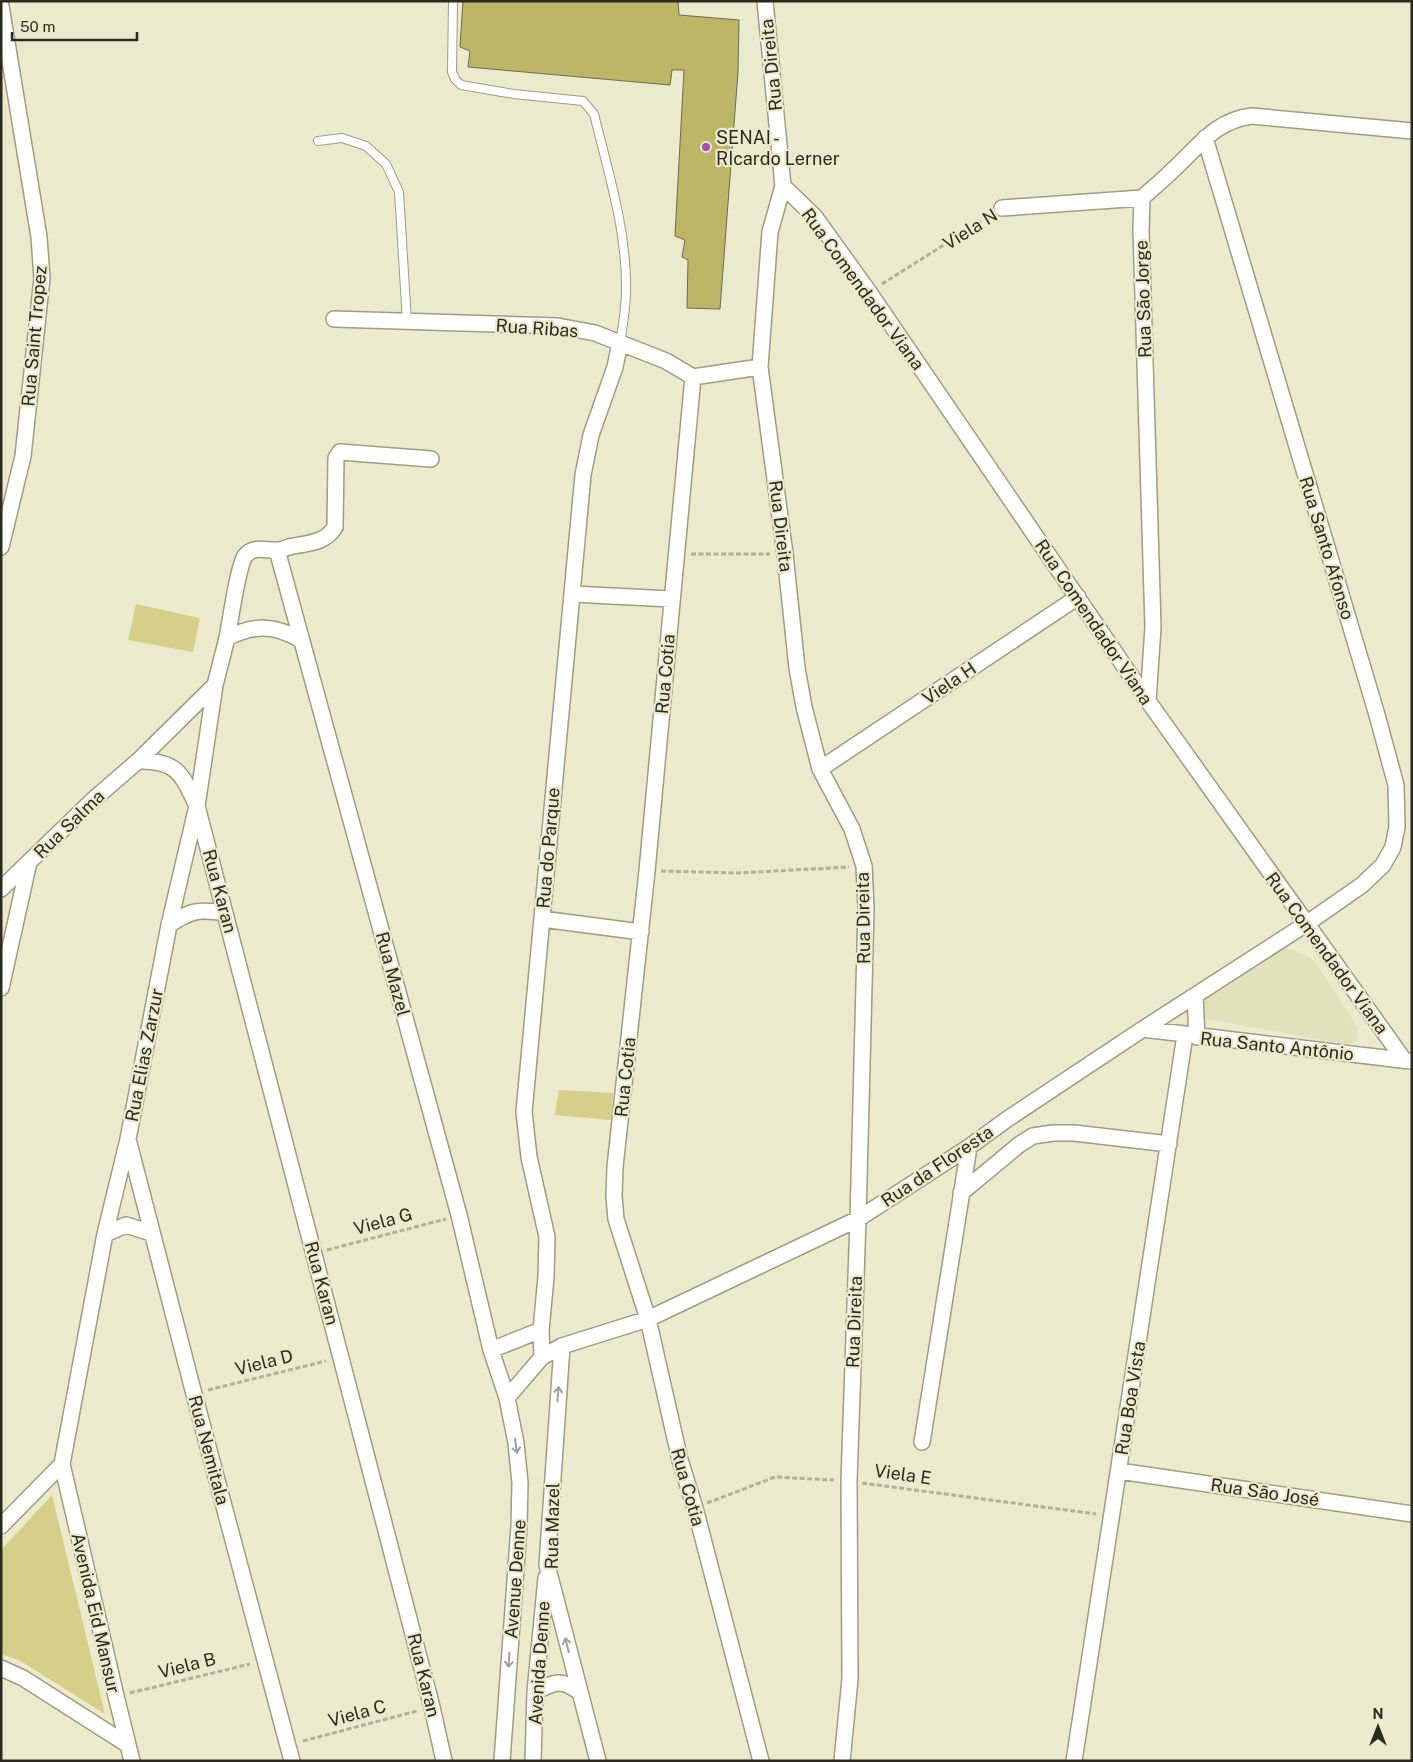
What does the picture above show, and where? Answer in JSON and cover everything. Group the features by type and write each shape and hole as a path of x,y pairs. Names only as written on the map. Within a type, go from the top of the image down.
{"street":[{"name":"Rua Direita","path":"765,1 783,186 770,232 760,367 785,554 797,668 804,707 820,769 852,829 864,866 866,908 849,1481 850,1679 842,1761"},
{"name":"Rua Saint Tropez","path":"1,6 39,237 42,278 23,456 1,547"},
{"path":"1142,198 1174,170 1205,138 1228,122 1239,118 1252,116 1412,131"},
{"name":"Rua Santo Afonso","path":"1205,138 1375,706 1396,785 1397,827 1393,847 1383,865 1362,886 1306,924"},
{"name":"Rua Comendador Viana","path":"783,186 815,217 869,292 1148,701 1306,924 1408,1060"},
{"name":"Viela N","path":"1002,208 1142,198"},
{"name":"Rua São Jorge","path":"1142,198 1141,230 1153,627 1148,701"},
{"name":"Rua Ribas","path":"334,319 558,326 595,333 666,361 693,376"},
{"name":"Rua do Parque","path":"542,1358 541,1330 546,1277 547,1237 529,1157 524,1112 583,475 591,435 615,367 620,343"},
{"path":"693,376 760,367"},
{"name":"Rua Cotia","path":"693,376 641,932 615,1167 614,1196 616,1219 648,1319 680,1460 695,1508 761,1761"},
{"name":"Rua Elias Zarzur","path":"62,1464 105,1234 128,1139 169,925 197,806 215,685 227,638 240,569 245,556 255,550 278,550 324,540 331,534 335,527 336,458 340,452 431,459"},
{"name":"Rua Mazel","path":"278,550 459,1216 491,1350 507,1398"},
{"path":"572,594 671,599"},
{"name":"Viela H","path":"820,769 1078,597"},
{"path":"227,638 241,631 258,628 274,629 288,633 301,640"},
{"name":"Rua Salma","path":"1,889 94,799 138,761 215,685"},
{"path":"138,761 162,763 169,765 179,772 186,782 197,806"},
{"name":"Rua Karan","path":"197,806 432,1707 444,1761"},
{"path":"1,988 29,862"},
{"path":"169,925 184,914 195,911 203,910 225,913"},
{"path":"542,919 641,932"},
{"name":"Rua da Floresta","path":"507,1398 542,1358 562,1346 648,1319 858,1219 969,1147 1006,1120 1143,1029 1306,924"},
{"name":"Rua Boa Vista","path":"1074,1761 1168,1144 1191,1036 1195,996"},
{"name":"Rua Santo Antônio","path":"1143,1029 1408,1060"},
{"path":"962,1193 1020,1144 1033,1136 1053,1132 1074,1133 1168,1144"},
{"name":"Rua Nemitala","path":"128,1139 151,1233 292,1761"},
{"path":"922,1442 969,1147"},
{"path":"105,1234 126,1225 151,1233"},
{"path":"491,1350 541,1330"},
{"name":"Rua Mazel","path":"562,1346 547,1565 598,1761"},
{"name":"Avenue Denne","path":"500,1759 520,1484 507,1398"},
{"path":"1,1526 62,1464"},
{"name":"Avenida Eid Mansur","path":"62,1464 132,1761"},
{"name":"Rua São José","path":"1119,1471 1412,1514"},
{"name":"Avenida Denne","path":"533,1761 535,1692 547,1565"},
{"path":"1,1668 23,1678 128,1745"},
{"path":"535,1692 558,1682 568,1683 579,1692"}],"lane":[{"path":"453,1 452,72 455,79 461,85 514,94 583,101 594,114 623,244 627,288 626,312 620,343"},
{"path":"318,141 342,138 366,146 386,164 399,192 407,322"}],"path":[{"name":"Viela N","path":"869,292 1002,208"},
{"path":"675,554 785,554"},
{"path":"647,871 738,873 864,866"},
{"name":"Viela G","path":"314,1253 459,1216"},
{"name":"Viela D","path":"194,1394 341,1357"},
{"name":"Viela E","path":"695,1508 776,1477 849,1481 1112,1516"},
{"name":"Viela B","path":"116,1696 266,1660"},
{"name":"Viela C","path":"288,1745 432,1707"}],"shaded area":[{"path":"136,604 200,618 193,652 128,640"},
{"path":"1281,947 1298,951 1315,961 1358,1028 1356,1042 1346,1044 1201,1018 1200,1000"},
{"path":"559,1090 613,1093 611,1120 555,1115"},
{"path":"52,1495 105,1714 19,1660 1,1654 1,1550"}],"building":[{"name":"SENAI - RIcardo Lerner","path":"463,1 678,1 679,15 739,20 738,72 720,309 687,308 688,260 682,257 685,240 675,236 684,70 672,70 670,85 468,67 470,51 460,47"}],"place":[{"name":"SENAI - RIcardo Lerner","path":"706,147"}]}
